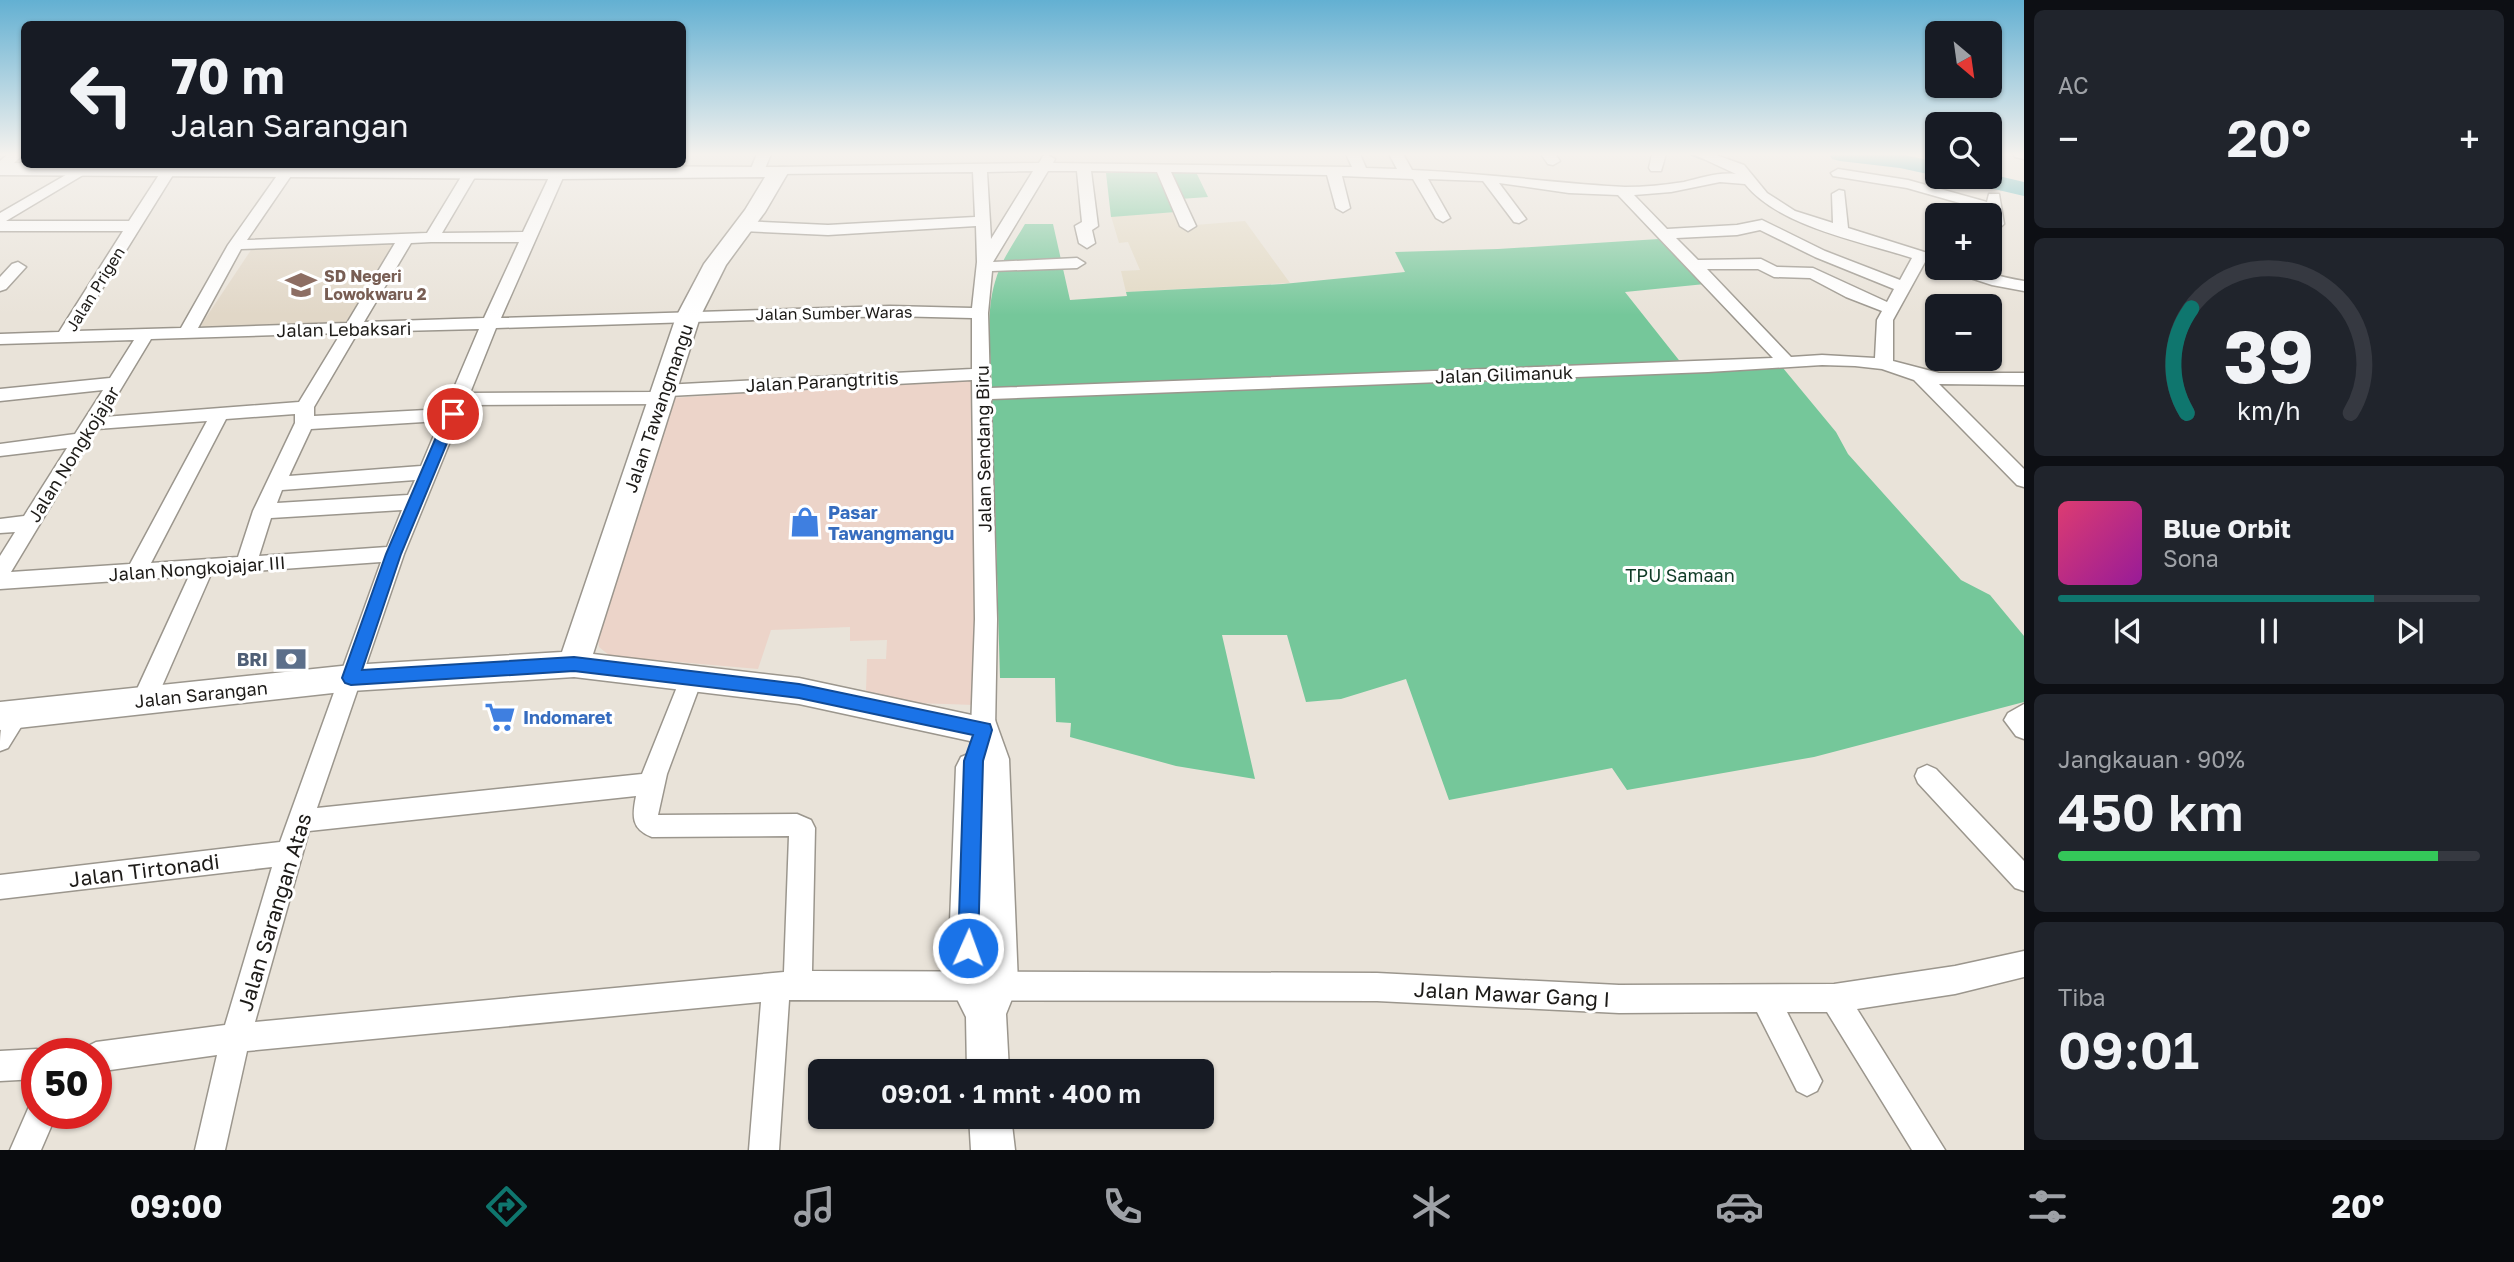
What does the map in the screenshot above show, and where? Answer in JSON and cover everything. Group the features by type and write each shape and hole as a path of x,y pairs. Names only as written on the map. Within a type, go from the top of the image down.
{"main road":[{"name":"Jalan Tawangmangu","path":"574,664 688,317 704,281 742,226 750,208"},
{"name":"Jalan Sarangan","path":"5,724 144,699 351,678 574,664 834,697 984,730"},
{"path":"984,730 973,761 968,948 985,995 988,1059"},
{"path":"991,1129 993,1150"}],"street":[{"path":"0,219 18,208"},
{"name":"Jalan Prigen","path":"64,337 146,208"},
{"path":"187,333 260,208"},
{"path":"432,238 450,208"},
{"name":"Jalan Sarangan Atas","path":"211,1150 236,1038 289,853 394,554 426,472 539,208"},
{"name":"Jalan Sendang Biru","path":"982,208 985,264 980,313 986,619 984,730"},
{"path":"985,264 1018,208"},
{"path":"1087,243 1083,226 1090,226 1088,208"},
{"path":"1180,208 1188,226"},
{"path":"1435,208 1443,219"},
{"path":"1510,208 1519,219"},
{"path":"1637,208 1787,362"},
{"path":"1778,208 1802,219 1925,258"},
{"path":"1840,208 1841,231"},
{"path":"742,226 828,230 983,221"},
{"path":"1662,234 1737,230 1762,225 1820,254 1903,286"},
{"path":"0,226 135,226"},
{"path":"236,245 528,237"},
{"path":"246,565 263,511 305,415 406,239"},
{"path":"985,264 1077,263"},
{"path":"1884,364 1885,320 1903,286 1925,263"},
{"path":"1691,265 1761,264 1773,272 1813,272 1852,294 1891,309"},
{"path":"0,286 18,267"},
{"path":"1992,280 2024,286"},
{"name":"Jalan Sumber Waras","path":"688,317 890,311 980,313"},
{"name":"Jalan Lebaksari","path":"0,340 688,317"},
{"name":"Jalan Nongkojajar","path":"0,573 145,335"},
{"name":"Jalan Gilimanuk","path":"982,394 1822,360 1884,364 1920,376 2024,379"},
{"name":"Jalan Parangtritis","path":"0,450 84,432 220,412 305,415 662,395 981,373"},
{"path":"1920,376 2024,480"},
{"path":"0,395 116,383"},
{"path":"136,572 220,412"},
{"path":"276,484 426,472"},
{"path":"263,511 415,502"},
{"path":"0,526 30,523"},
{"name":"Jalan Nongkojajar III","path":"0,581 394,554"},
{"path":"144,699 203,568"},
{"path":"692,677 652,784 644,816 646,822 652,826 797,824 802,828 787,985 764,1150"},
{"path":"2024,714 2016,720 2024,729"},
{"path":"1927,776 2024,879"},
{"path":"301,821 652,784"},
{"name":"Jalan Tirtonadi","path":"0,887 289,853"},
{"name":"Jalan Mawar Gang I","path":"112,1055 236,1038 787,985 985,995 1377,987 1619,999 1834,999 1955,980 2024,964"},
{"path":"1764,997 1807,1081"},
{"path":"1834,999 1930,1150"},
{"path":"0,1066 21,1064"},
{"path":"25,1150 35,1129"}],"shaded area":[{"path":"1176,212 1182,226 1245,221 1290,283 1126,292 1121,271 1140,270 1128,242 1119,243 1111,216"},
{"name":"SD Negeri Lowokwaru 2","path":"403,240 352,324 204,328 201,325 253,247"},
{"name":"Pasar Tawangmangu","path":"964,378 975,384 981,698 975,705 915,703 866,691 867,659 886,659 887,640 850,641 850,627 771,630 758,669 610,656 599,647 598,638 645,475 673,398"}],"green space":[{"path":"1110,208 1174,208 1176,212 1111,217"},
{"path":"1025,224 1053,224 1070,300 1127,296 1126,292 1283,284 1405,272 1395,252 1659,239 1705,284 1625,292 1682,364 992,390 989,336 992,295 1001,266"},
{"name":"TPU Samaan","path":"1783,368 1836,432 1848,454 1961,580 1990,595 2024,636 2024,702 1814,757 1627,790 1612,768 1449,800 1406,679 1341,699 1306,702 1287,635 1222,635 1255,779 1176,766 1070,737 1071,723 1056,722 1055,678 1000,678 992,399"}],"place":[{"name":"SD Negeri Lowokwaru 2","path":"301,285"},
{"name":"Pasar Tawangmangu","path":"805,522"},
{"name":"BRI","path":"291,659"},
{"name":"Indomaret","path":"500,717"}],"route":[{"path":"453,414 426,472 394,554 351,678 574,664 799,691 901,710 950,724 984,730 973,761 968,948"}]}
